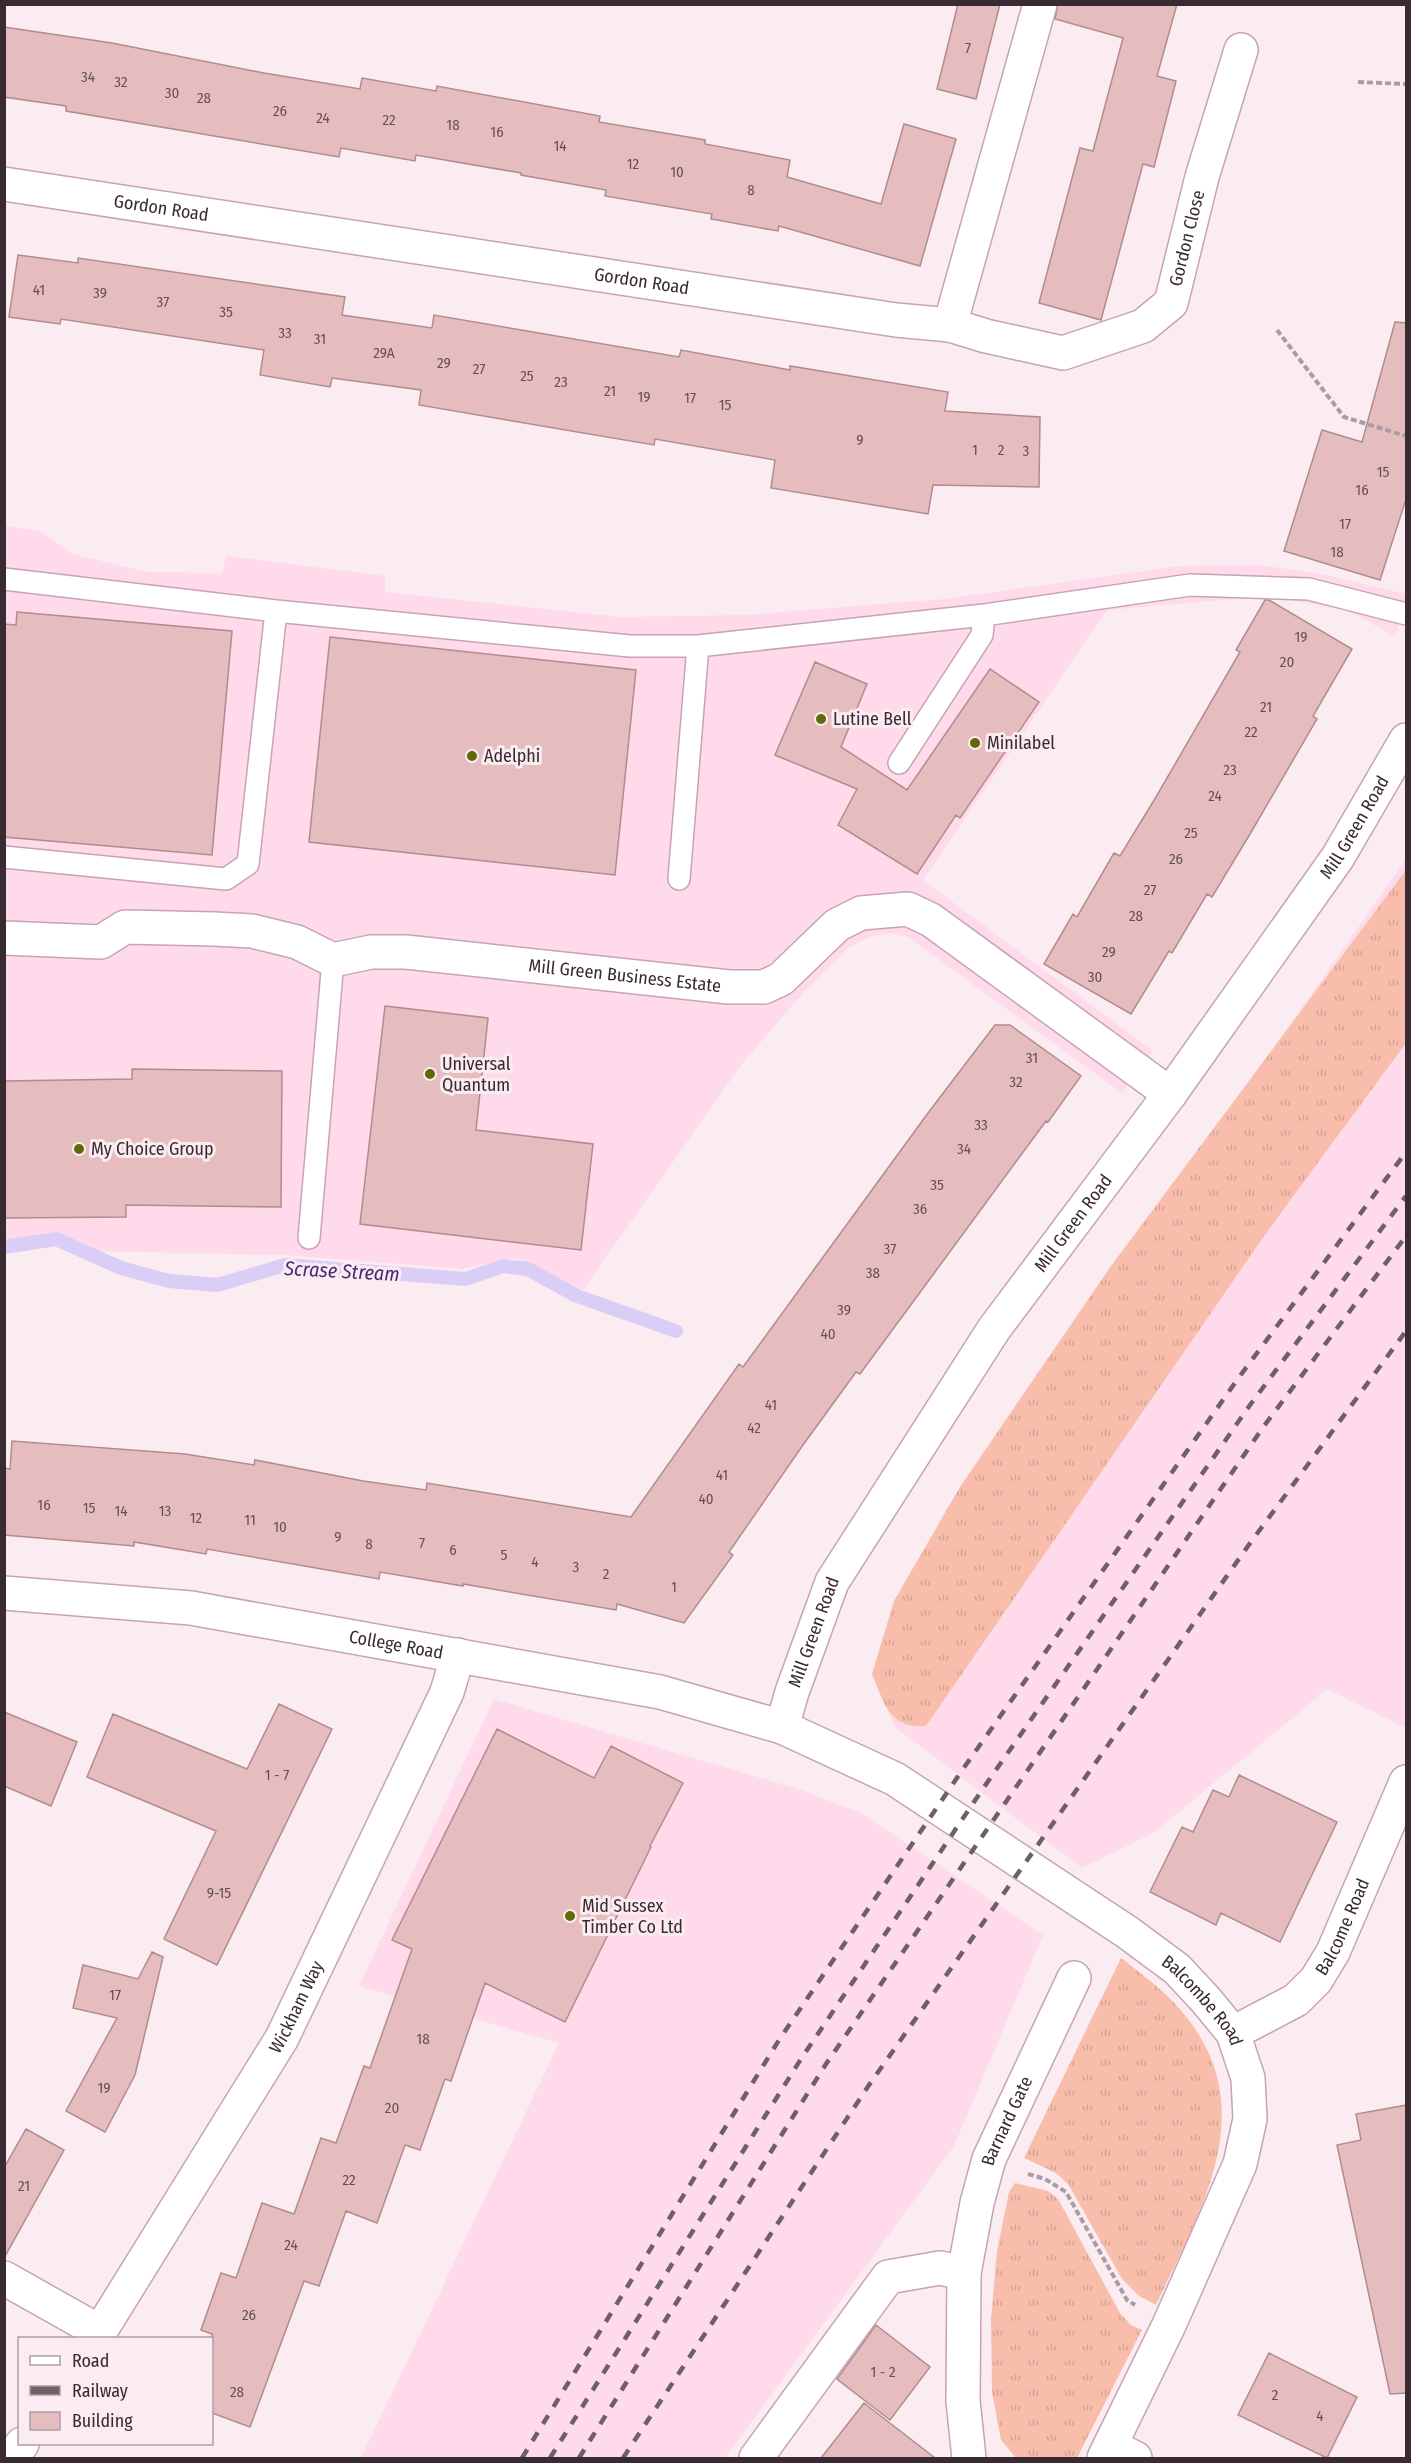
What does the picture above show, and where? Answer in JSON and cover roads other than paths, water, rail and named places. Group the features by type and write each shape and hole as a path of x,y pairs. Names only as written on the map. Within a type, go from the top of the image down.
{"street":[{"path":"951,325 1040,4"},
{"name":"Gordon Close","path":"951,325 986,336 1063,353 1143,326 1171,303 1202,177 1241,50"},
{"name":"Gordon Road","path":"4,184 896,320 951,325"},
{"name":"Mill Green Road","path":"782,1727 792,1692 832,1582 994,1329 1170,1094 1338,857 1407,740"},
{"name":"Mill Green Business Estate","path":"333,960 371,952 406,952 729,987 764,987 781,980 837,925 861,913 908,909 931,920 1170,1094"},
{"path":"4,938 101,942 125,927 252,931 297,942 333,960"},
{"name":"College Road","path":"4,1593 191,1608 660,1692 782,1727"},
{"name":"Wickham Way","path":"98,2335 282,2038 447,1692 458,1654"},
{"name":"Balcombe Road","path":"782,1727 895,1779 1127,1932 1177,1969 1233,2033 1248,2078 1251,2119 1240,2164 1169,2325 1117,2454"},
{"name":"Balcome Road","path":"1233,2033 1296,2000 1316,1980 1333,1952 1405,1789"},
{"name":"Barnard Gate","path":"969,2458 963,2402 964,2273 977,2203 989,2159 1074,1978"},
{"path":"756,2458 888,2277 940,2268 964,2273"},
{"path":"4,2278 98,2335"},
{"path":"11,2458 21,2445"}],"lane":[{"path":"4,579 276,611 630,646 698,646 984,615 1190,585 1309,589 1407,614"},
{"path":"4,857 226,879 248,864 276,611"},
{"path":"899,764 982,634 984,615"},
{"path":"679,879 698,646"},
{"path":"309,1238 333,960"}],"waterway":[{"name":"Scrase Stream","path":"4,1247 56,1239 121,1268 169,1281 217,1285 285,1265 466,1279 503,1266 528,1269 577,1296 676,1331"}],"railway":[{"path":"522,2458 779,2040 963,1769 1237,1380 1406,1152"},
{"path":"550,2458 801,2059 982,1790 1250,1405 1406,1196"},
{"path":"579,2458 826,2064 1264,1426 1406,1236"},
{"path":"623,2458 869,2085 1248,1546 1406,1331"}],"place":[{"name":"Lutine Bell","path":"821,719"},
{"name":"Minilabel","path":"975,743"},
{"name":"Adelphi","path":"472,756"},
{"name":"Universal Quantum","path":"430,1074"},
{"name":"My Choice Group","path":"79,1149"},
{"name":"Mid Sussex Timber Co Ltd","path":"570,1916"}]}
